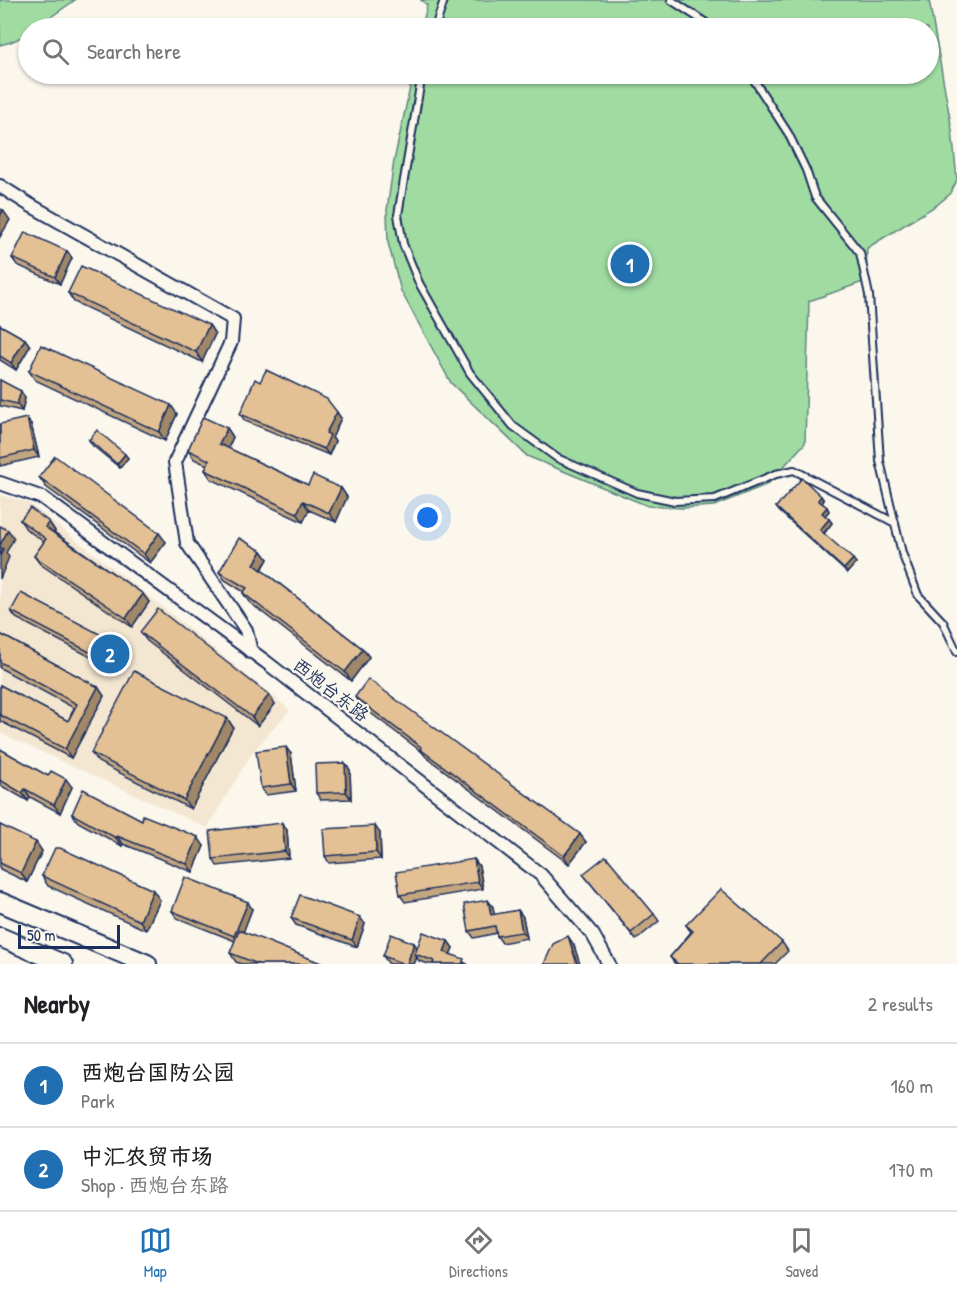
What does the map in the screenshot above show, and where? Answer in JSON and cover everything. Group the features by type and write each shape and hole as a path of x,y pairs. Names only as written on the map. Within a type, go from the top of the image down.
{"main road":[{"path":"0,902 147,964"},
{"path":"0,937 63,964"}],"street":[{"path":"0,186 233,319 231,342 175,462 187,543 246,630 251,652"},
{"name":"西炮台东路","path":"0,483 43,498 251,652 541,875 593,935 609,964"}],"lane":[{"path":"438,18 444,0"},
{"path":"671,0 699,18"},
{"path":"420,84 398,215 403,244 419,284 470,373 513,426 557,458 637,493 675,501 715,499 776,474 794,470 895,524"},
{"path":"756,84 788,133 806,170 815,197 860,253 869,295 880,461 902,553 918,595 943,622 957,652"}],"shaded area":[{"path":"0,495 27,502 290,710 252,753 207,828 0,733"}],"green space":[{"path":"0,0 75,0 49,18 18,18 18,39 0,45"},
{"path":"421,0 929,0 932,18 424,18 427,5"},
{"path":"939,57 952,130 957,180 950,194 937,205 867,248 866,281 809,301 805,443 768,484 714,506 682,508 648,506 527,456 451,383 401,291 388,243 387,210 394,161 411,84 939,84"}],"building":[{"path":"25,232 67,251 55,277 12,258"},
{"path":"81,266 209,325 196,352 68,293"},
{"path":"0,325 25,339 11,363 0,356"},
{"path":"41,345 171,405 159,432 29,371"},
{"path":"266,370 327,399 337,412 326,433 330,435 324,449 240,414 255,379 260,382"},
{"path":"0,380 21,391 17,404 0,400"},
{"path":"203,417 227,428 219,444 308,485 313,475 341,488 329,513 303,501 297,513 205,470 209,460 188,450"},
{"path":"27,418 34,450 0,458 0,424"},
{"path":"97,430 125,454 117,464 89,440"},
{"path":"55,456 159,533 144,554 39,477"},
{"path":"802,478 821,496 818,500 827,507 822,513 829,519 820,530 853,559 844,569 776,507"},
{"path":"30,508 49,522 45,527 143,594 126,618 34,556 46,539 20,520"},
{"path":"0,526 8,530 0,545"},
{"path":"239,538 262,551 254,564 363,649 345,672 243,593 247,588 219,572"},
{"path":"21,593 113,641 101,658 11,611"},
{"path":"158,609 269,695 252,717 140,632"},
{"path":"0,634 98,687 65,749 0,715 0,685 68,721 77,704 0,662"},
{"path":"134,671 227,718 184,800 91,753"},
{"path":"368,679 580,834 564,856 420,749 421,747 355,697"},
{"path":"286,747 291,784 261,788 256,751"},
{"path":"0,749 48,776 51,771 66,779 54,805 25,789 22,793 0,780"},
{"path":"345,763 346,792 316,793 315,764"},
{"path":"83,789 142,820 143,815 198,837 187,864 117,836 116,838 72,814"},
{"path":"282,823 285,851 213,859 210,831"},
{"path":"0,825 36,842 21,873 0,863"},
{"path":"375,826 376,852 325,856 323,829"},
{"path":"55,848 60,848 153,890 140,921 42,876"},
{"path":"606,856 654,914 631,933 583,874"},
{"path":"474,859 478,882 400,895 396,872"},
{"path":"185,877 248,902 234,936 172,911"},
{"path":"721,889 782,942 761,964 678,964 670,957 693,931 686,925"},
{"path":"300,895 360,917 352,940 291,918"},
{"path":"488,900 491,915 518,910 522,932 497,936 495,926 469,931 464,904"},
{"path":"239,930 323,964 258,964 230,953"},
{"path":"423,932 448,941 444,952 464,959 462,964 433,964 434,961 415,954"},
{"path":"391,934 414,943 407,964 383,956"},
{"path":"568,936 577,964 544,964 553,944"}],"place":[{"name":"西炮台国防公园","path":"630,264"},
{"name":"中汇农贸市场","path":"110,654"}]}
